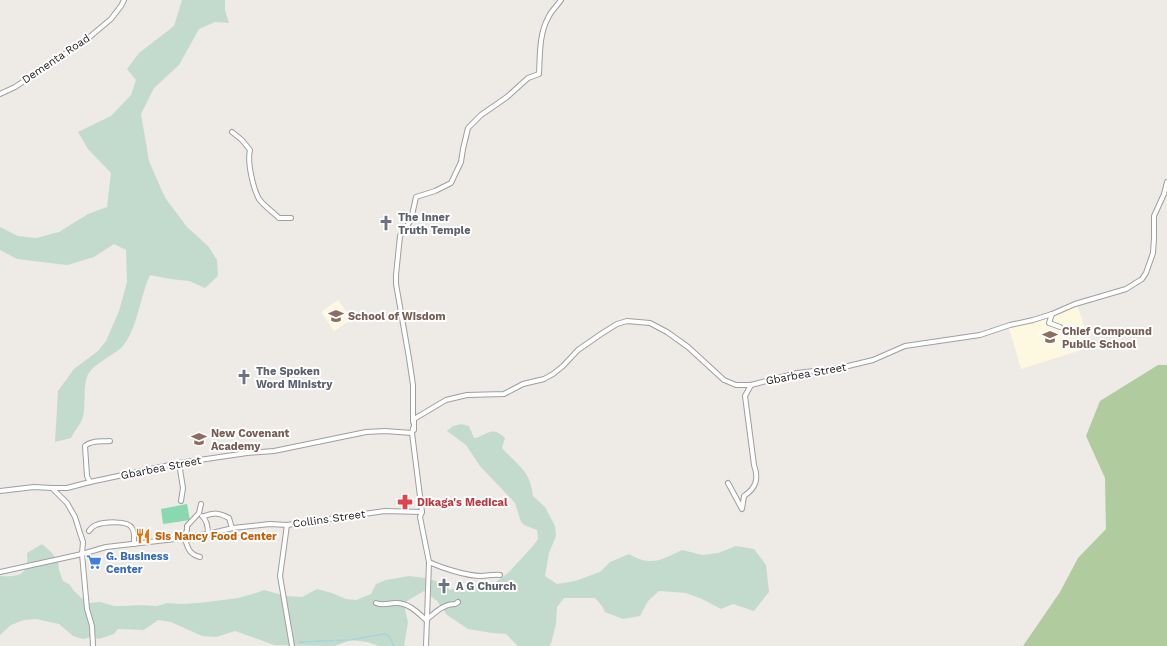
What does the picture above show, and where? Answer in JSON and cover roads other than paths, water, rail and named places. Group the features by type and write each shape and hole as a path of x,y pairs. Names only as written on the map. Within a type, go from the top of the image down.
{"street":[{"name":"Dementa Road","path":"0,94 15,87 86,40 112,18 124,0"},
{"path":"426,646 428,562 420,517 422,512 413,432 413,385 396,284 400,236 411,220 416,197 435,191 451,183 461,162 462,148 468,128 481,115 507,97 528,78 539,74 544,26 547,18 561,0"},
{"path":"232,132 242,140 250,150 248,158 253,183 259,199 280,218 291,218"},
{"name":"Gbarbea Street","path":"0,491 34,487 67,488 179,462 274,451 366,432 413,432 414,419 446,400 467,395 504,394 523,384 544,379 563,366 578,350 617,324 627,321 650,323 667,332 688,347 724,380 736,385 751,384 797,373 840,368 873,360 905,346 980,335 1052,314 1075,304 1126,289 1142,279 1146,273 1153,253 1154,216 1164,194 1167,182"},
{"path":"1052,314 1049,323 1060,327"},
{"path":"728,483 742,509 744,496 752,491 757,474 754,466 745,396 751,384"},
{"path":"90,482 87,476 85,446 92,442 110,441"},
{"path":"179,462 183,488 181,501"},
{"path":"52,488 67,503 75,517 83,542 82,554 87,609 92,626 93,646"},
{"path":"200,557 189,551 184,537 187,526 199,513 201,504"},
{"name":"Collins Street","path":"0,572 82,554 106,547 208,534 232,528 270,524 287,525 385,511 422,512"},
{"path":"199,513 204,516 208,528 208,534"},
{"path":"204,516 218,513 228,518 232,528"},
{"path":"89,531 98,524 113,522 127,524 132,527 134,531 134,544"},
{"path":"287,525 280,576 292,646"},
{"path":"428,562 475,576 492,574 500,575"},
{"path":"426,620 447,604 455,604 458,602"},
{"path":"376,603 381,605 397,603 412,607 426,620"}],"waterway":[{"path":"299,642 350,640 384,634 389,636 394,646"}],"place":[{"name":"The Inner Truth Temple","path":"386,223"},
{"name":"School of Wisdom","path":"336,316"},
{"name":"Chief Compound Public School","path":"1050,337"},
{"name":"The Spoken Word Ministry","path":"244,377"},
{"name":"New Covenant Academy","path":"199,439"},
{"name":"Dikaga's Medical","path":"405,502"},
{"name":"Sis Nancy Food Center","path":"143,536"},
{"name":"G. Business Center","path":"94,562"},
{"name":"A G Church","path":"444,586"}]}
